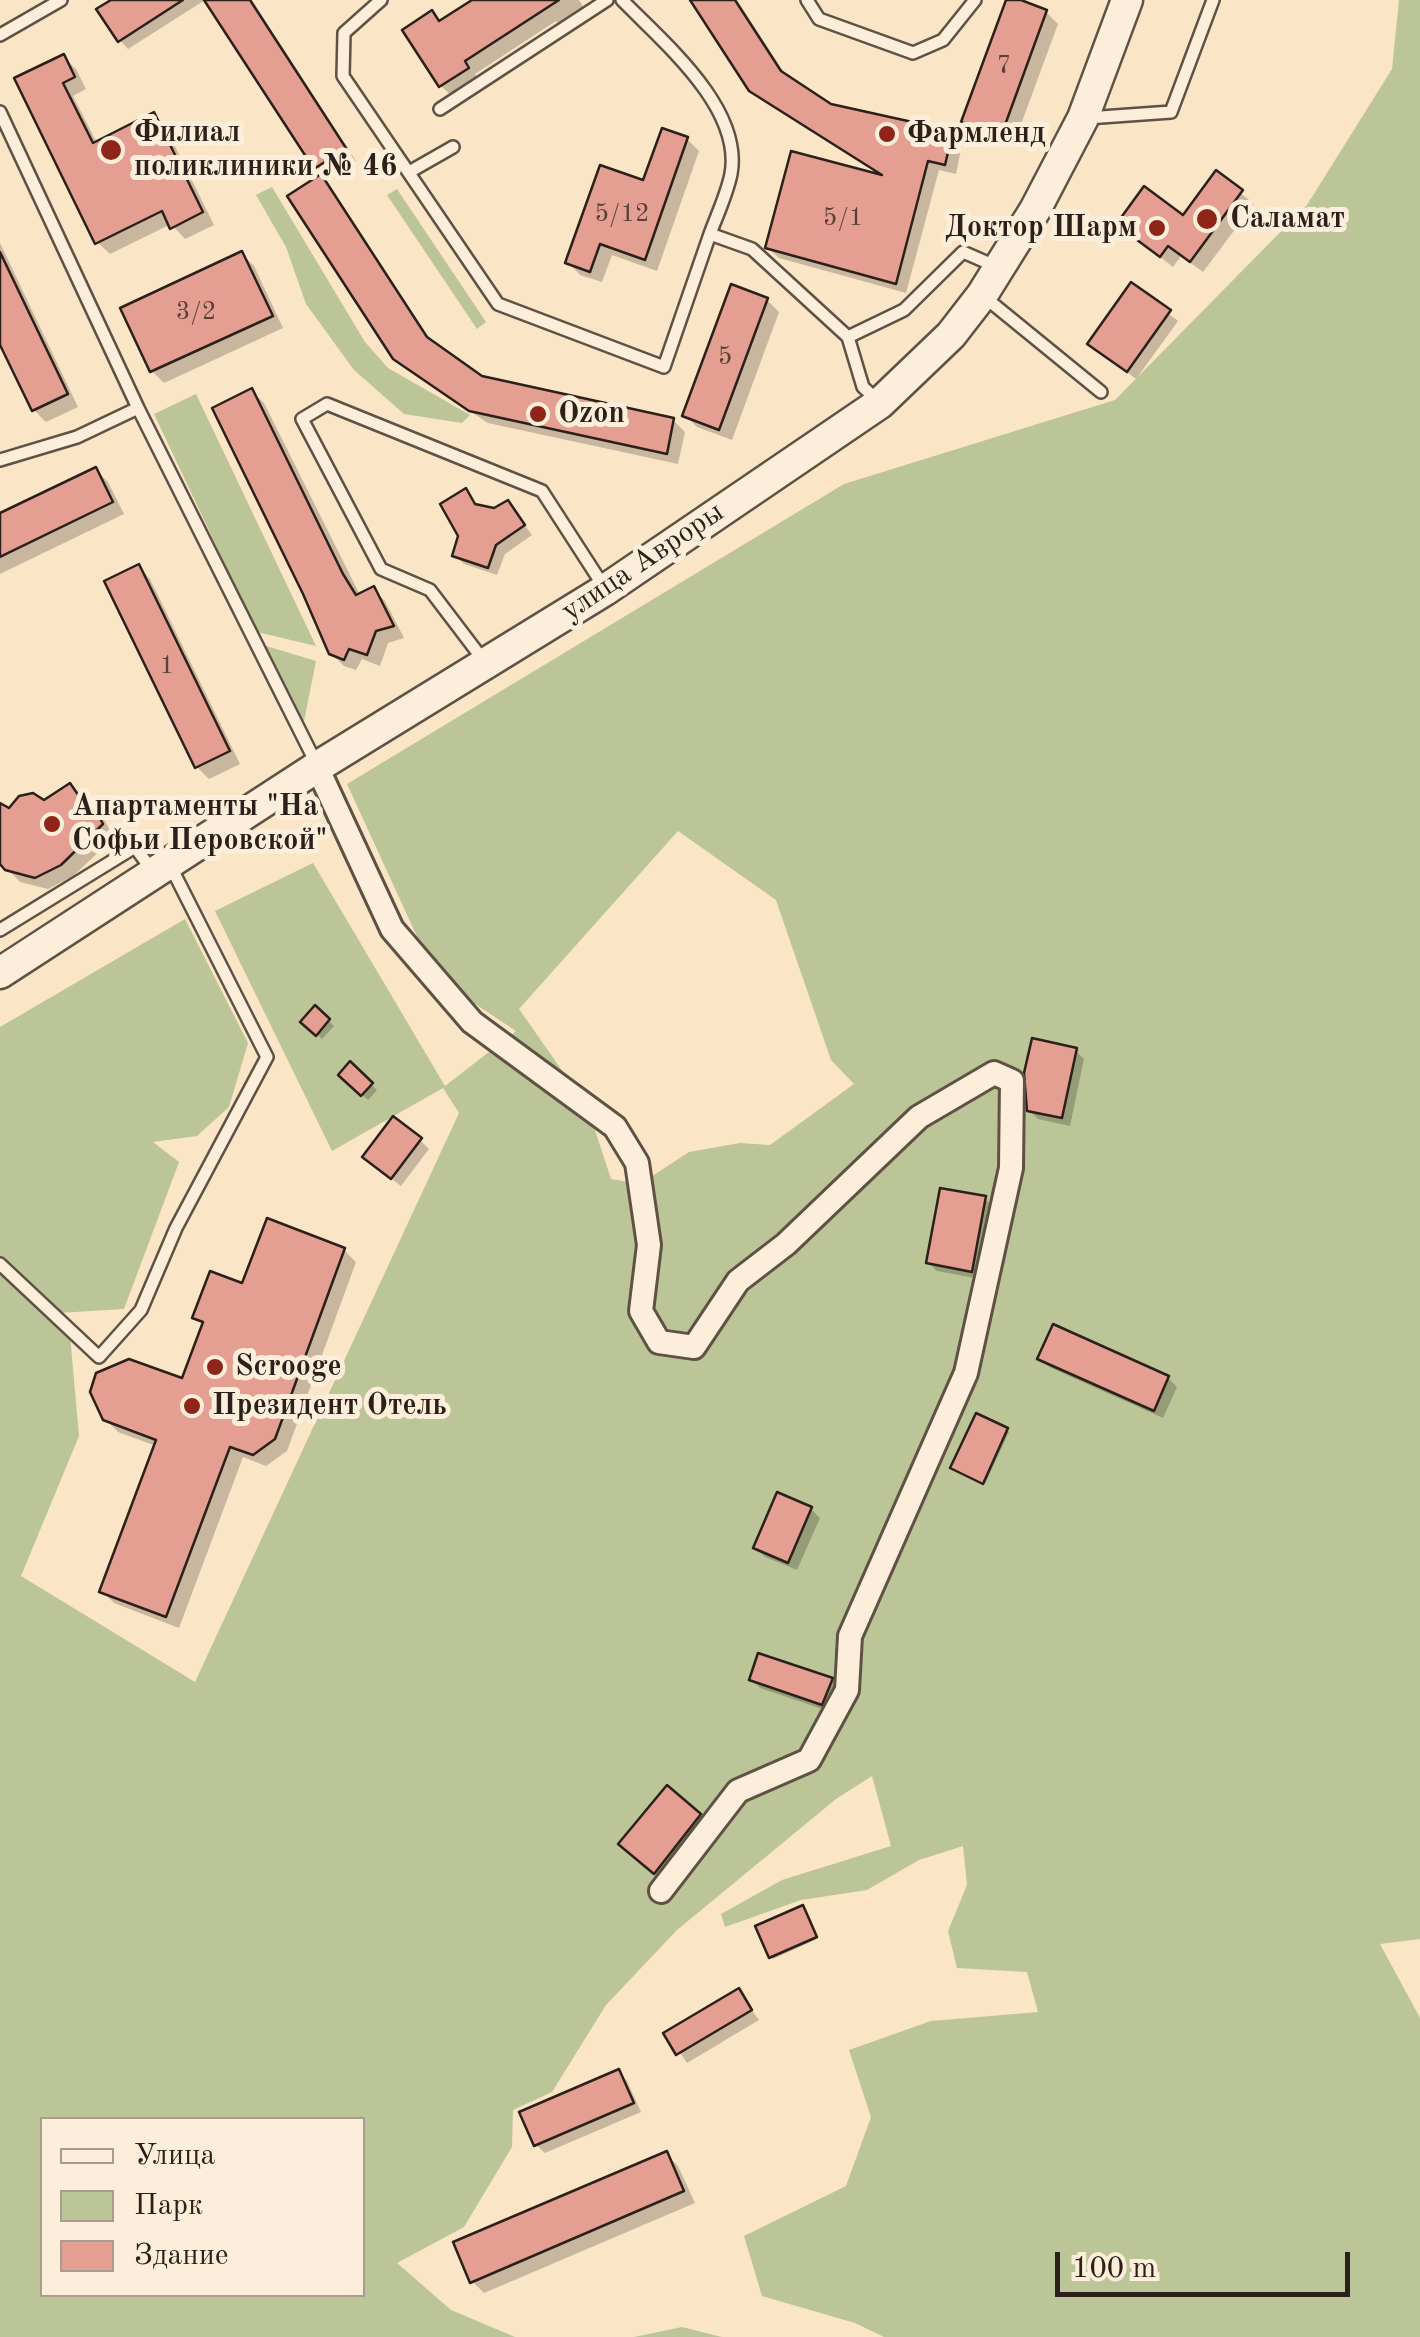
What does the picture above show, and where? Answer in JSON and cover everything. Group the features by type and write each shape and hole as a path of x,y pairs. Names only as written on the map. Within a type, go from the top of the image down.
{"street":[{"name":"улица Авроры","path":"0,973 318,766 606,590 880,402 951,334 1000,267 1083,118 1127,0"},
{"path":"318,766 392,928 472,1022 615,1127 637,1163 650,1245 641,1310 659,1342 694,1347 738,1281 786,1244 919,1117 994,1074 1012,1081 1011,1168 966,1373 850,1636 846,1690 809,1760 738,1791 661,1891"}],"lane":[{"path":"0,35 60,0"},
{"path":"381,0 344,33 344,76 498,304 664,367 732,172 727,122 683,62 622,0"},
{"path":"440,109 606,0"},
{"path":"807,0 820,19 913,53 942,40 976,0"},
{"path":"1083,118 1171,112 1213,0"},
{"path":"0,112 138,408 318,766"},
{"path":"411,172 453,147"},
{"path":"710,234 752,249 848,338 863,387 880,402"},
{"path":"848,338 904,310 963,252 1000,267"},
{"path":"982,295 1102,392"},
{"path":"487,664 430,590 381,569 302,419 327,404 542,491 606,590"},
{"path":"0,460 77,437 138,408"},
{"path":"0,930 135,847 162,868 267,1058 176,1228 142,1310 99,1357 0,1264"}],"green space":[{"path":"1399,0 1420,0 1420,1939 1380,1944 1420,2018 1420,2337 884,2337 855,2323 762,2296 744,2236 846,2186 871,2117 849,2050 931,2021 1038,2012 1027,1972 957,1968 948,1931 967,1885 963,1846 919,1860 867,1890 801,1900 725,1927 721,1914 782,1880 891,1846 872,1776 836,1799 677,1930 606,2005 552,2092 513,2110 512,2147 464,2227 397,2263 451,2310 515,2337 0,2337 0,1269 70,1335 79,1436 21,1576 195,1682 459,1113 443,1088 332,1151 215,911 313,863 445,1086 516,1031 436,978 347,784 844,484 1115,400 1307,205 1392,69","holes":["678,831 776,900 831,1060 854,1084 770,1145 740,1143 689,1152 640,1184 611,1179 587,1106 519,1009"]},
{"path":"272,187 365,342 388,368 470,415 462,423 404,414 354,370 306,304 286,247 256,195"},
{"path":"397,189 486,322 477,329 387,195"},
{"path":"196,394 316,646 257,632 154,414"},
{"path":"263,645 316,661 303,726"},
{"path":"185,919 248,1043 229,1107 197,1136 153,1142 179,1162 124,1309 58,1313 0,1259 0,1027"},
{"path":"682,2327 722,2337 634,2337"}],"building":[{"path":"111,0 183,0 118,42 96,9"},
{"path":"204,0 250,0 346,148 314,169"},
{"path":"472,0 559,0 465,61 469,68 439,87 402,30 432,10 439,21"},
{"path":"690,0 735,0 781,71 831,104 953,131 945,165 928,161 896,284 765,248 791,151 882,175 749,91"},
{"path":"1006,0 1021,0 1047,10 1001,136 961,122"},
{"name":"Филиал поликлиники № 46","path":"64,54 75,77 63,83 93,143 154,112 203,212 170,229 162,211 95,244 14,78"},
{"path":"662,128 688,137 645,260 600,244 590,272 565,263 600,165 643,180"},
{"path":"1216,170 1243,190 1190,262 1168,246 1160,257 1133,237 1137,231 1120,219 1144,186 1183,215"},
{"path":"321,174 427,337 482,376 674,418 667,454 469,411 393,359 287,196"},
{"path":"242,251 273,316 150,372 120,308"},
{"path":"0,252 68,394 32,411 0,345"},
{"path":"1131,282 1171,310 1127,372 1087,344"},
{"path":"731,284 768,298 719,430 682,416"},
{"path":"252,388 343,574 356,595 374,586 394,626 376,631 367,655 349,649 344,660 329,654 212,408"},
{"path":"96,467 113,502 0,557 0,513"},
{"path":"466,488 475,504 494,508 508,500 525,525 496,545 488,568 452,556 458,536 440,504"},
{"path":"139,564 230,751 195,768 104,581"},
{"path":"70,783 79,796 85,791 103,824 61,865 35,878 5,870 0,864 0,803 9,808 19,796 33,793 44,800"},
{"path":"315,1005 330,1019 316,1036 300,1022"},
{"path":"1032,1038 1077,1048 1062,1118 1027,1111 1024,1073"},
{"path":"350,1061 373,1083 361,1096 338,1075"},
{"path":"393,1116 422,1138 391,1179 362,1157"},
{"path":"940,1188 986,1196 972,1272 926,1263"},
{"name":"Президент Отель","path":"267,1218 345,1248 275,1439 253,1455 230,1447 166,1617 99,1592 156,1440 103,1420 90,1392 96,1373 129,1359 182,1378 203,1322 192,1318 210,1271 242,1283"},
{"path":"1053,1324 1169,1376 1154,1411 1037,1359"},
{"path":"976,1413 1008,1428 983,1484 950,1468"},
{"path":"777,1492 812,1507 788,1563 753,1548"},
{"path":"758,1653 833,1678 822,1705 749,1680"},
{"path":"667,1785 701,1814 654,1874 618,1844"},
{"path":"803,1905 817,1937 769,1958 755,1926"},
{"path":"739,1988 752,2010 676,2055 663,2033"},
{"path":"619,2069 634,2103 534,2146 519,2112"},
{"path":"667,2151 684,2191 470,2283 453,2242"}],"place":[{"name":"Фармленд","path":"887,134"},
{"name":"Филиал поликлиники № 46","path":"111,150"},
{"name":"Саламат","path":"1207,219"},
{"name":"Доктор Шарм","path":"1157,228"},
{"name":"Ozon","path":"538,414"},
{"name":"Апартаменты \"На Софьи Перовской\"","path":"52,824"},
{"name":"Scrooge","path":"215,1367"},
{"name":"Президент Отель","path":"192,1406"}]}
